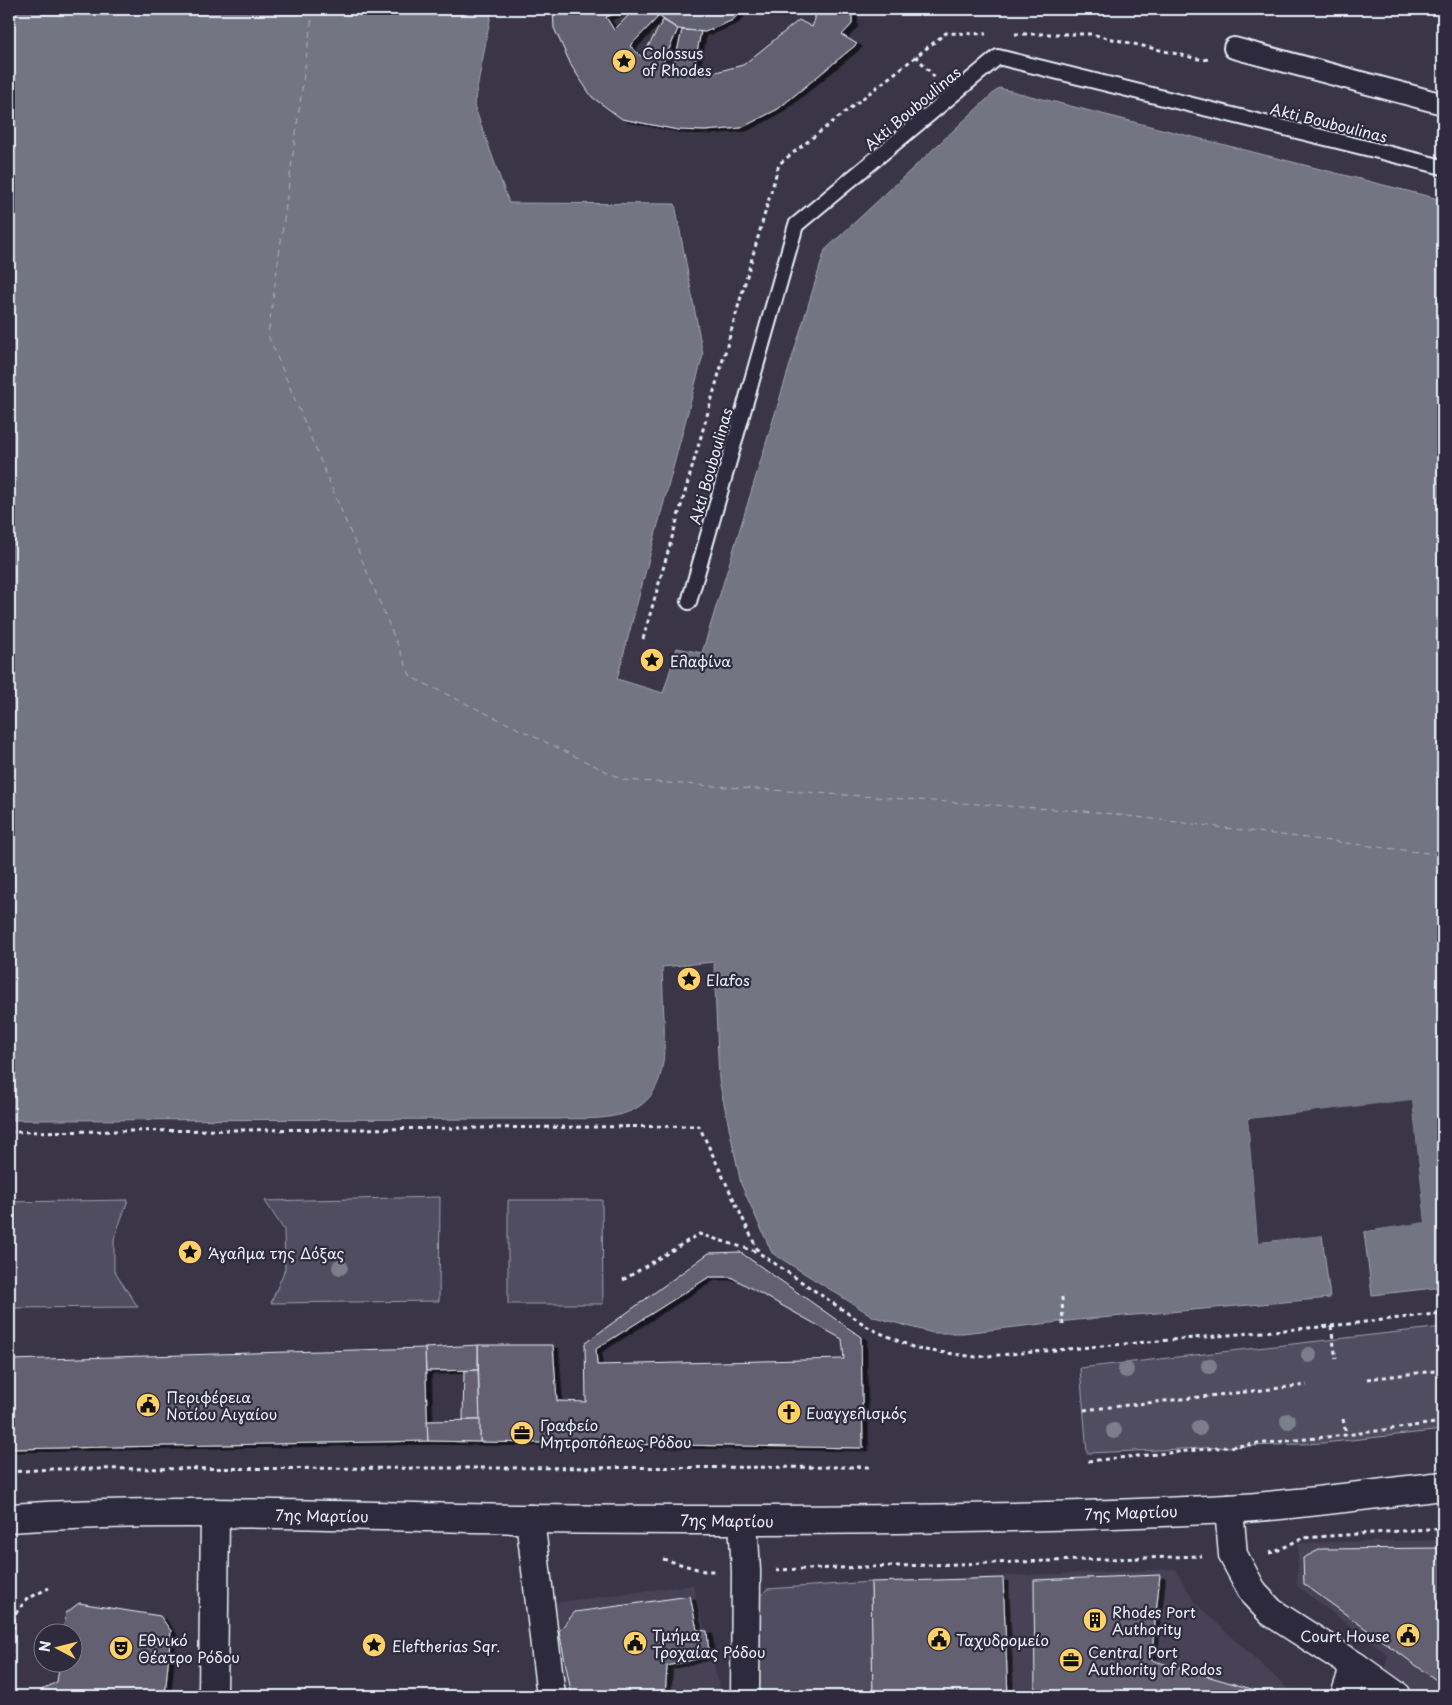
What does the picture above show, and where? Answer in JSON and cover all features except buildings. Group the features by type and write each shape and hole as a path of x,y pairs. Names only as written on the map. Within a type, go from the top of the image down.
{"main road":[{"name":"7ης Μαρτίου","path":"9,1518 55,1515 215,1513 530,1519 664,1518 743,1521 948,1518 1230,1509 1443,1486"},
{"path":"1230,1509 1233,1555 1254,1594 1271,1612 1397,1696"},
{"path":"213,1696 215,1513"},
{"path":"530,1519 551,1696"},
{"path":"743,1521 746,1571 745,1696"},
{"path":"1345,1696 1354,1666"}],"street":[{"path":"1234,48 1443,104"}],"lane":[{"name":"Akti Bouboulinas","path":"688,602 796,225 998,57 1443,167"}],"path":[{"path":"644,638 779,164 946,34 994,34"},
{"path":"1014,34 1091,34 1203,60 1234,48"},
{"path":"9,1132 699,1126 759,1253"},
{"path":"623,1280 699,1234 759,1253 871,1329 918,1348 976,1357 1331,1326 1443,1313"},
{"path":"1062,1296 1063,1325"},
{"path":"1331,1326 1336,1359"},
{"path":"1367,1379 1443,1370"},
{"path":"1084,1410 1307,1385"},
{"path":"1343,1419 1346,1435"},
{"path":"1088,1461 1346,1435 1443,1422"},
{"path":"9,1472 52,1468 873,1467"},
{"path":"663,1559 704,1572 1233,1555 1275,1552 1302,1538 1443,1528"},
{"path":"9,1669 15,1614 27,1599 48,1588"}],"shaded area":[{"path":"440,1197 439,1301 271,1303 285,1269 284,1230 265,1201"},
{"path":"128,1200 114,1239 114,1271 138,1307 9,1308 9,1202"},
{"path":"508,1200 602,1200 603,1304 508,1304"},
{"path":"1443,1327 1443,1430 1323,1443 1087,1453 1080,1368"},
{"name":"Court House","path":"1443,1540 1443,1696 1381,1696 1388,1655 1297,1586 1298,1543"},
{"path":"1175,1569 1195,1603 1296,1696 873,1696 871,1582"},
{"path":"871,1582 873,1696 745,1696 746,1611 767,1589"},
{"name":"Τμήμα Τροχαίας Ρόδου","path":"693,1585 722,1696 562,1696 551,1603"}],"water":[{"path":"9,9 492,9 474,105 509,203 675,204 703,355 617,679 663,693 677,648 702,653 825,250 999,88 1443,200 1443,1287 1372,1295 1364,1232 1425,1221 1412,1101 1248,1119 1258,1242 1322,1235 1330,1298 1077,1320 963,1333 933,1333 874,1317 772,1253 741,1184 719,1080 714,962 662,967 664,1052 659,1080 653,1092 644,1103 631,1111 614,1116 557,1119 9,1120"}],"pier":[{"path":"1412,1100 1425,1222 1361,1232 1363,1229 1422,1219 1410,1103 1250,1121 1260,1239 1322,1233 1325,1235 1258,1242 1248,1119"}],"ferry route":[{"path":"313,9 268,335 411,677 624,780 1096,812 1443,855"}],"place":[{"name":"Colossus of Rhodes","path":"624,61"},
{"name":"Ελαφίνα","path":"652,660"},
{"name":"Elafos","path":"689,979"},
{"name":"Άγαλμα της Δόξας","path":"190,1252"},
{"name":"Περιφέρεια Νοτίου Αιγαίου","path":"148,1405"},
{"name":"Ευαγγελισμός","path":"789,1412"},
{"name":"Γραφείο Μητροπόλεως Ρόδου","path":"522,1433"},
{"name":"Rhodes Port Authority","path":"1095,1620"},
{"name":"Court House","path":"1408,1635"},
{"name":"Ταχυδρομείο","path":"939,1639"},
{"name":"Τμήμα Τροχαίας Ρόδου","path":"635,1643"},
{"name":"Eleftherias Sqr.","path":"374,1645"},
{"name":"Εθνικό Θέατρο Ρόδου","path":"121,1648"},
{"name":"Central Port Authority of Rodos","path":"1071,1660"}]}
